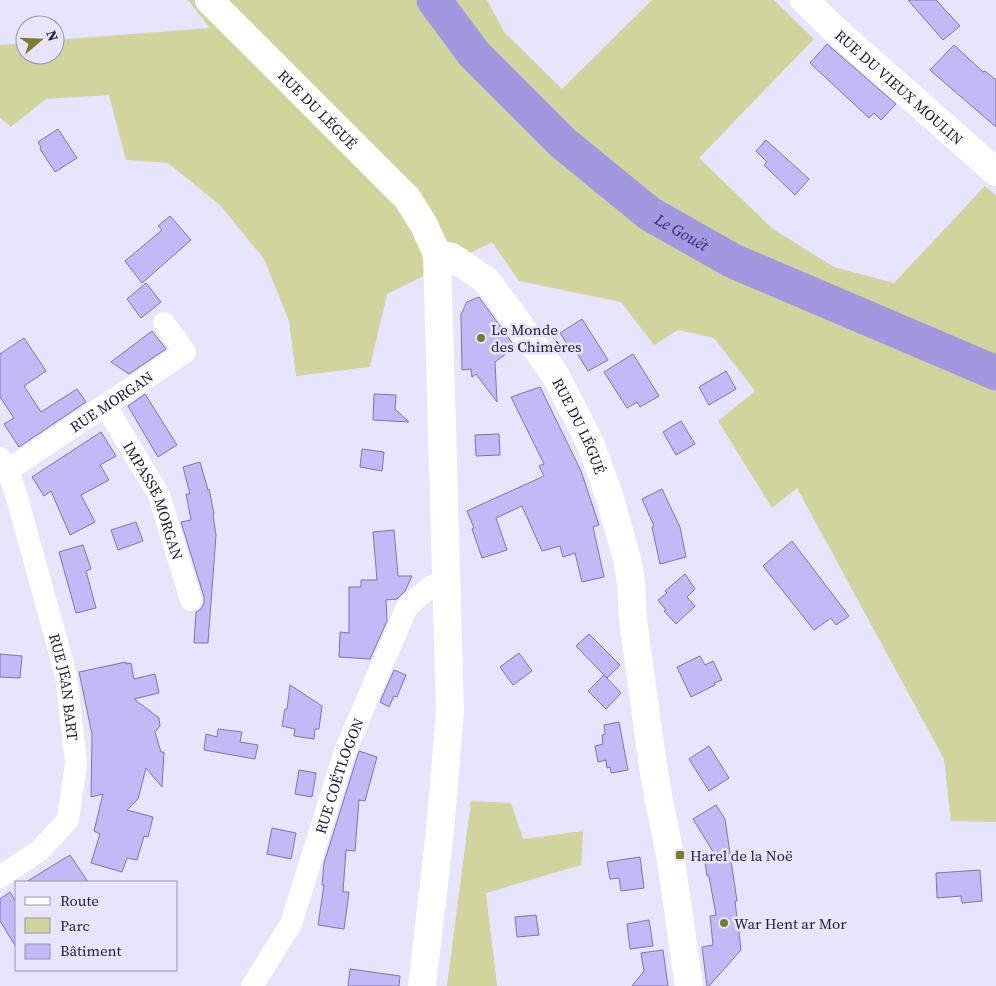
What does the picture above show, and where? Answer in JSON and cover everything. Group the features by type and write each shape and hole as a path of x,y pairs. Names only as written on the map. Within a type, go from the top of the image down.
{"street":[{"name":"RUE DU LÉGUÉ","path":"209,0 406,198 424,225 437,254 452,257 487,281 554,373 573,409 590,445 609,495 627,559 650,741 659,801 673,871 688,986"},
{"name":"RUE DU VIEUX MOULIN","path":"804,0 996,172"},
{"path":"422,986 440,831 450,711 437,254"},
{"name":"RUE MORGAN","path":"4,464 105,405 185,352 164,323"},
{"name":"IMPASSE MORGAN","path":"105,405 159,495 191,600"},
{"name":"RUE JEAN BART","path":"0,877 39,851 68,820 76,763 66,675 16,494 4,464"},
{"name":"RUE COËTLOGON","path":"252,986 291,924 346,751 407,607 430,587 446,583"}],"green space":[{"path":"188,0 487,0 504,32 562,89 652,0 774,0 814,39 699,158 773,229 834,267 894,283 985,186 996,196 996,822 951,821 944,759 797,488 772,508 718,421 755,391 714,338 678,330 654,345 621,302 519,281 492,242 387,294 370,367 296,376 289,321 264,259 220,205 168,163 126,160 109,95 46,99 11,127 0,118 0,45 15,44 15,65 65,65 65,39 210,28"},
{"path":"471,801 511,803 523,839 583,831 581,865 486,893 497,986 447,986"}],"building":[{"path":"908,0 936,0 960,26 943,40"},
{"path":"827,44 896,104 881,120 874,113 869,118 810,63"},
{"path":"954,45 983,72 985,71 996,80 996,127 930,70"},
{"path":"58,129 77,158 55,172 40,149 41,147 38,142"},
{"path":"766,140 809,179 795,195 764,165 767,162 756,151"},
{"path":"170,216 191,240 142,283 125,261 162,230 158,226"},
{"path":"146,283 161,302 141,318 127,299"},
{"path":"479,297 515,347 495,362 497,402 476,374 472,377 471,369 462,370 461,314 467,302"},
{"path":"582,319 608,360 588,371 574,348 571,350 560,333"},
{"path":"152,331 166,349 129,374 111,362"},
{"path":"24,338 46,371 24,386 41,412 77,389 86,402 19,447 4,424 14,418 0,397 0,354"},
{"path":"633,354 659,396 640,407 637,402 627,408 604,372"},
{"path":"726,371 736,389 709,405 699,387"},
{"path":"540,387 581,471 599,525 593,527 604,577 582,582 575,553 563,557 560,546 542,551 522,506 496,518 507,550 482,558 472,529 474,528 467,511 544,476 539,466 544,464 511,397"},
{"path":"145,394 177,445 158,457 128,406"},
{"path":"374,394 396,395 395,409 409,422 373,420"},
{"path":"681,421 695,444 676,455 663,432"},
{"path":"101,432 116,456 100,465 109,480 81,495 95,522 70,535 51,491 44,496 32,477"},
{"path":"499,434 500,455 476,456 475,435"},
{"path":"362,449 384,452 382,471 360,467"},
{"path":"200,462 209,489 216,535 208,643 194,643 196,612 201,609 204,597 181,522 191,520 186,494 190,494 183,467"},
{"path":"662,489 680,527 686,557 660,564 652,527 654,526 642,499"},
{"path":"136,522 143,541 118,550 111,530"},
{"path":"394,530 398,576 412,576 405,591 397,599 386,600 387,621 370,659 339,657 340,632 349,633 349,587 361,587 361,580 377,580 373,532"},
{"path":"792,541 849,616 836,625 831,618 814,630 763,566"},
{"path":"83,545 91,569 86,571 96,608 76,613 59,552"},
{"path":"685,574 695,589 687,597 695,606 676,624 664,611 666,610 658,600 667,593 665,591"},
{"path":"589,634 620,665 607,678 576,646"},
{"path":"519,653 532,671 513,685 500,667"},
{"path":"0,654 22,656 20,678 0,677"},
{"path":"700,656 705,665 713,661 722,680 691,697 677,667"},
{"path":"126,662 126,664 131,663 134,679 155,674 159,693 134,699 159,718 160,726 155,732 161,752 164,752 162,787 146,768 138,799 127,810 153,817 148,837 144,836 137,860 127,858 122,872 91,863 100,834 94,831 103,794 91,797 92,734 79,672"},
{"path":"394,670 406,675 397,697 394,696 389,707 380,702"},
{"path":"604,675 621,693 606,709 588,691"},
{"path":"290,685 322,706 319,729 315,729 314,739 294,736 295,729 282,726 285,709 287,709"},
{"path":"619,722 628,770 611,773 610,767 607,768 606,760 598,762 595,746 603,744 604,725"},
{"path":"218,729 242,732 240,742 258,745 255,759 204,750 206,734 217,737"},
{"path":"709,746 729,778 709,791 689,759"},
{"path":"359,751 377,757 365,801 359,800 355,851 346,850 343,892 349,892 344,929 318,925 324,885 322,885 324,863"},
{"path":"299,770 316,773 312,797 295,794"},
{"path":"716,805 725,819 737,901 735,901 741,950 707,986 702,947 713,945 710,916 716,915 704,856 715,855 693,819"},
{"path":"272,828 296,833 291,859 267,854"},
{"path":"70,855 87,881 28,881"},
{"path":"640,857 644,888 621,891 619,878 610,879 607,862"},
{"path":"980,870 982,901 962,903 961,896 937,898 936,873"},
{"path":"10,892 15,900 15,945 0,921 0,899"},
{"path":"536,915 539,935 517,937 515,917"},
{"path":"649,920 653,946 630,949 627,924"},
{"path":"663,950 668,986 632,986 644,971 641,953"},
{"path":"350,969 400,976 399,986 348,986"}],"waterway":[{"name":"Le Gouët","path":"434,0 474,54 563,143 650,214 733,261 996,373"}],"place":[{"name":"Le Monde des Chimères","path":"481,338"},
{"name":"Harel de la Noë","path":"680,855"},
{"name":"War Hent ar Mor","path":"724,923"}]}
